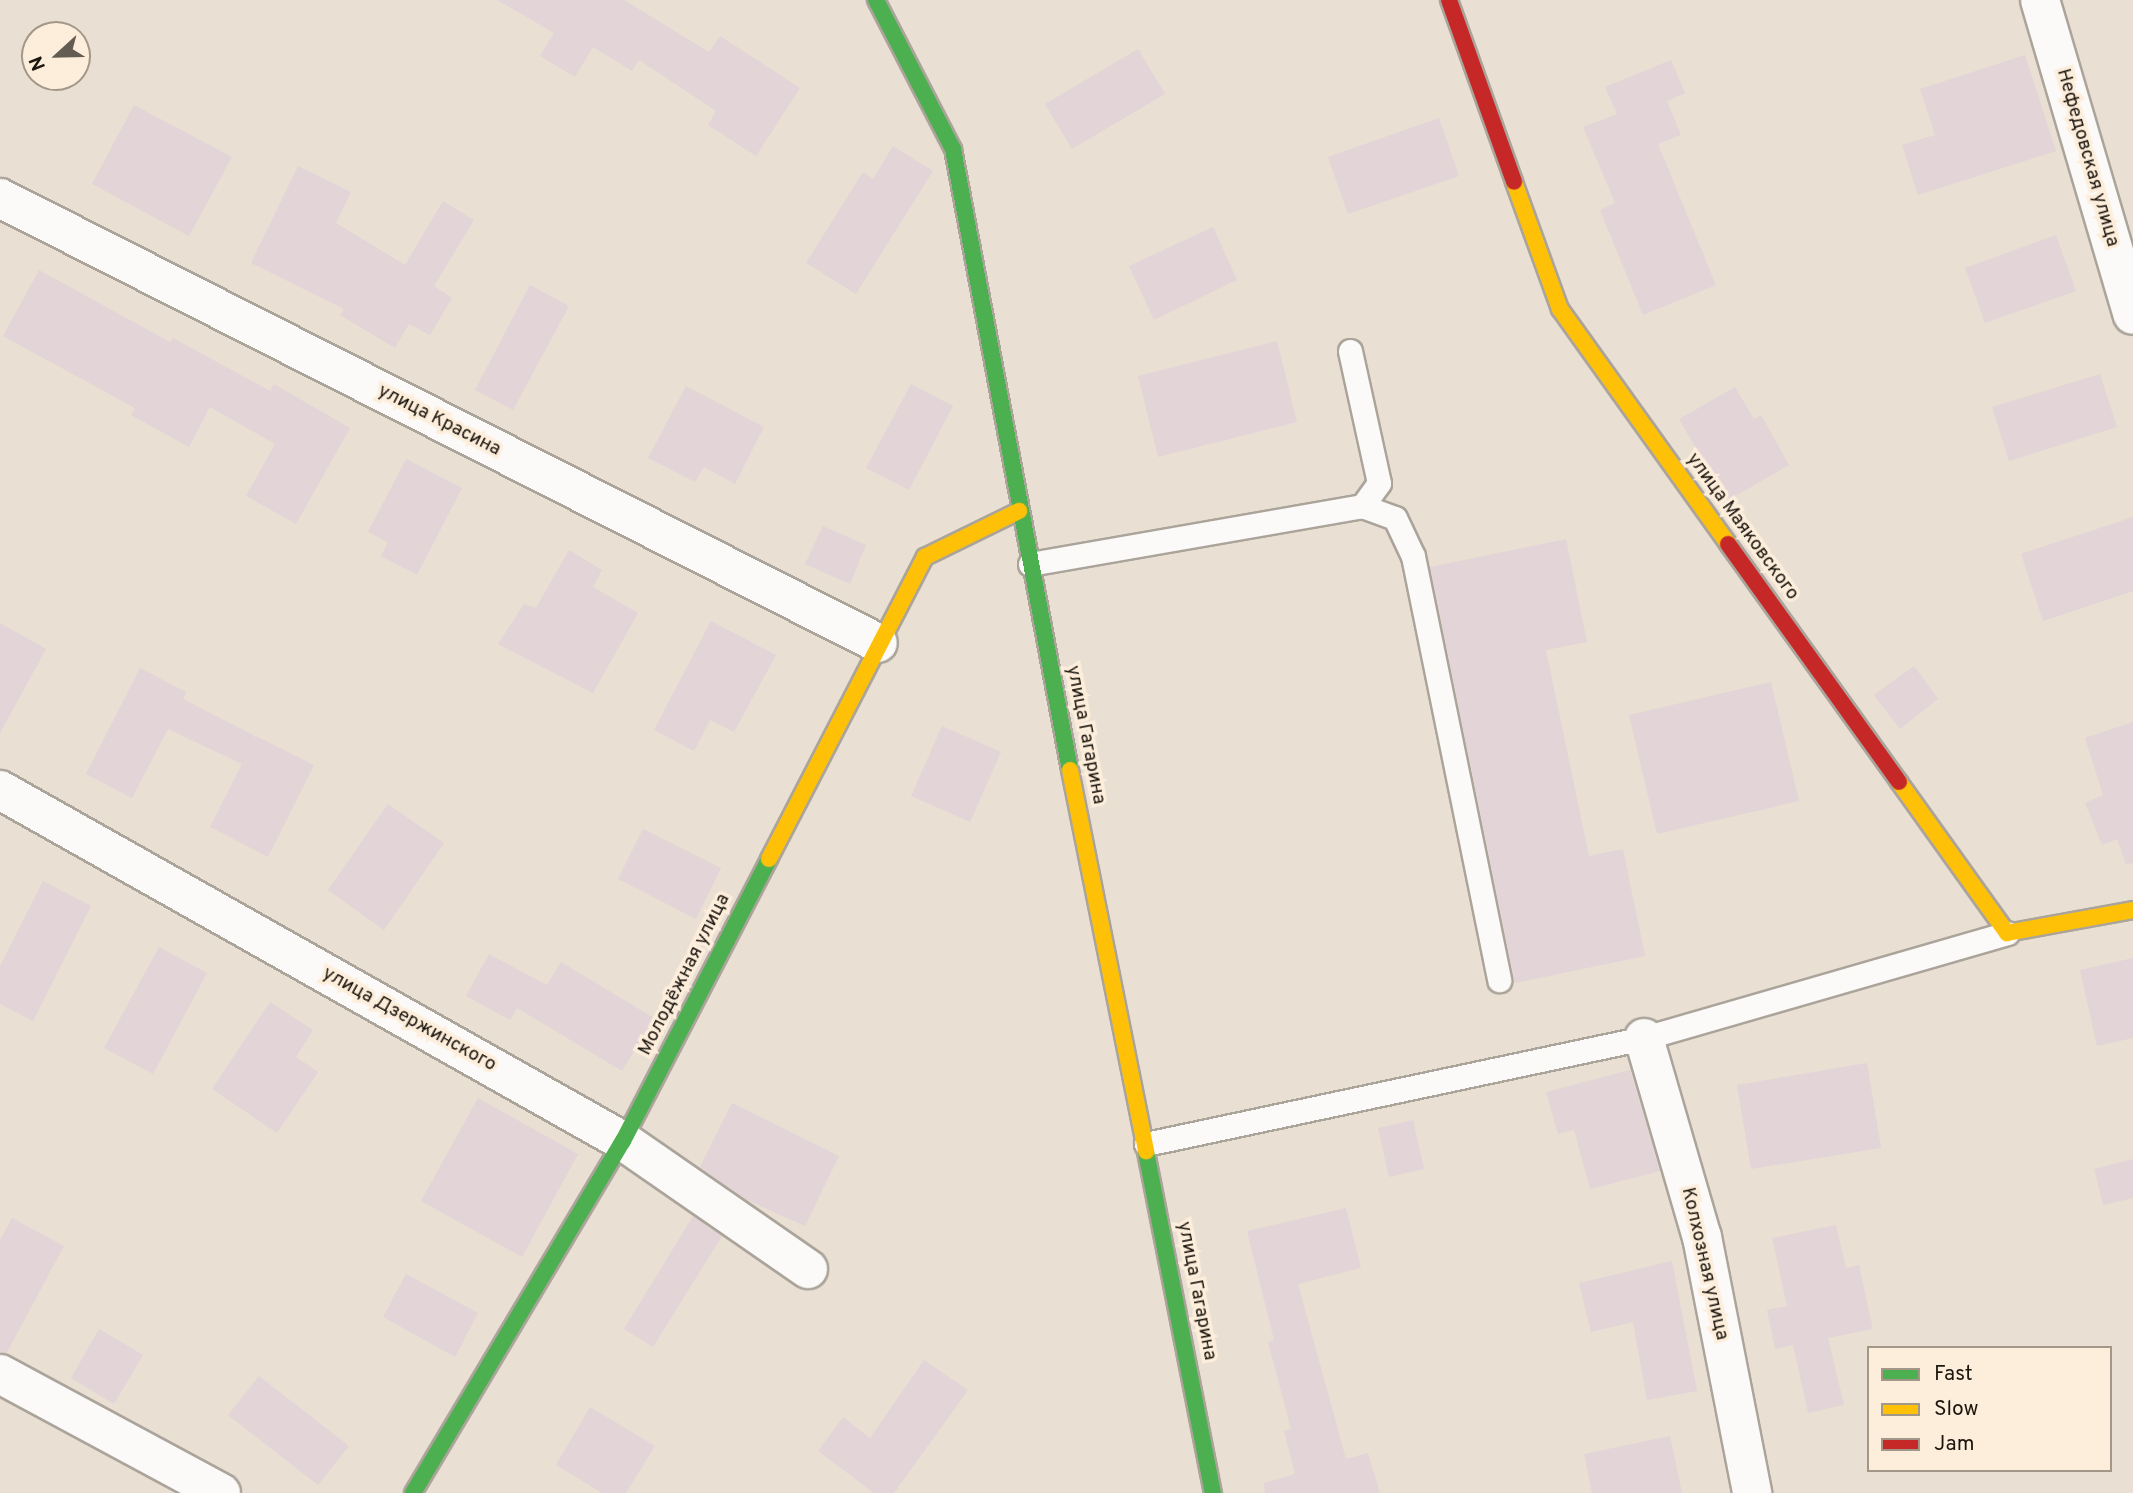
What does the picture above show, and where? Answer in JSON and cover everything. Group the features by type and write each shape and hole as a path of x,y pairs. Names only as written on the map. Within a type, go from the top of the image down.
{"street":[{"name":"улица Гагарина","path":"876,0 953,149 1019,511 1213,1493"},
{"name":"улица Маяковского","path":"1449,0 1560,309 2007,933"},
{"name":"Нефедовская улица","path":"2040,0 2133,315"},
{"name":"улица Красина","path":"0,198 878,643"},
{"name":"Молодёжная улица","path":"414,1493 624,1141 925,556 1019,511"},
{"name":"улица Дзержинского","path":"0,789 624,1141 808,1269"},
{"path":"2007,933 2133,910"},
{"name":"Колхозная улица","path":"1644,1038 1702,1237 1752,1493"},
{"path":"0,1374 221,1493"}],"lane":[{"path":"1350,351 1379,482 1362,506"},
{"path":"1030,564 1362,506 1395,517 1413,556 1499,980"},
{"path":"1146,1144 1644,1038 2007,933"}],"building":[{"path":"497,0 624,0 709,52 720,36 800,88 756,156 708,125 716,111 639,60 632,71 593,47 575,77 540,56 554,33"},
{"path":"1138,49 1165,94 1072,149 1045,104"},
{"path":"2025,55 2056,151 1918,195 1902,145 1935,135 1920,89"},
{"path":"1671,60 1685,93 1667,101 1681,135 1658,144 1716,285 1643,315 1600,210 1615,203 1583,127 1617,114 1605,87"},
{"path":"134,105 232,157 189,236 92,184"},
{"path":"1439,118 1459,176 1348,214 1328,157"},
{"path":"893,146 933,171 856,294 806,263 863,172 873,179"},
{"path":"298,166 351,192 336,223 405,265 443,201 474,220 434,286 452,298 430,335 409,324 395,348 340,315 344,309 251,263"},
{"path":"1213,227 1237,280 1154,320 1129,266"},
{"path":"2056,235 2076,291 1985,323 1965,268"},
{"path":"39,270 170,342 173,338 270,391 274,384 350,428 296,524 246,496 275,444 210,407 189,447 131,415 135,408 3,336"},
{"path":"530,285 569,306 513,410 475,390"},
{"path":"1277,341 1297,422 1158,457 1138,376"},
{"path":"2100,374 2117,427 2009,461 1992,407"},
{"path":"911,384 953,406 909,490 866,468"},
{"path":"686,386 764,427 735,484 704,467 695,482 648,458"},
{"path":"1735,387 1754,419 1761,415 1789,465 1727,501 1679,419"},
{"path":"406,459 462,488 417,575 381,556 388,542 368,532"},
{"path":"2133,517 2133,591 2043,621 2021,554"},
{"path":"823,526 866,545 850,584 805,564"},
{"path":"1566,539 1587,642 1546,650 1589,856 1623,849 1645,956 1515,983 1430,567"},
{"path":"569,550 602,570 593,587 638,613 593,693 498,644 524,604 536,608"},
{"path":"711,621 776,655 734,732 710,720 694,751 654,730"},
{"path":"0,623 46,649 0,733"},
{"path":"1914,666 1938,699 1900,729 1874,695"},
{"path":"140,668 186,692 183,699 255,736 252,743 256,736 314,765 268,857 210,827 242,764 168,729 132,798 86,774"},
{"path":"1771,682 1799,801 1657,834 1629,715"},
{"path":"2133,722 2133,863 2126,864 2117,839 2102,845 2085,803 2103,795 2085,738"},
{"path":"942,726 1001,752 970,822 911,796"},
{"path":"388,804 444,843 384,930 328,890"},
{"path":"643,829 721,868 696,919 618,879"},
{"path":"43,881 91,906 33,1021 0,1004 0,966"},
{"path":"159,947 207,973 153,1074 104,1048"},
{"path":"489,954 547,985 561,962 654,1018 622,1071 517,1008 510,1020 466,996"},
{"path":"2133,958 2133,1038 2097,1046 2080,970"},
{"path":"270,1002 313,1030 296,1057 318,1072 277,1133 212,1089"},
{"path":"1867,1063 1881,1148 1751,1169 1737,1085"},
{"path":"1630,1070 1660,1171 1590,1189 1574,1130 1558,1134 1546,1092"},
{"path":"478,1098 578,1154 522,1257 421,1201"},
{"path":"732,1103 839,1156 805,1226 745,1199 700,1167"},
{"path":"1413,1120 1424,1169 1389,1177 1378,1128"},
{"path":"2133,1159 2133,1198 2103,1205 2094,1169"},
{"path":"1346,1208 1361,1268 1298,1284 1346,1459 1368,1453 1380,1493 1265,1493 1264,1483 1295,1474 1284,1431 1291,1429 1268,1342 1274,1340 1247,1231"},
{"path":"693,1216 722,1236 653,1347 624,1329"},
{"path":"12,1218 64,1246 6,1354 0,1352 0,1240"},
{"path":"1836,1225 1846,1268 1859,1265 1873,1329 1828,1338 1844,1405 1808,1413 1793,1345 1775,1349 1767,1310 1787,1306 1772,1238"},
{"path":"1672,1261 1697,1391 1647,1400 1633,1322 1591,1332 1579,1283"},
{"path":"406,1274 478,1313 455,1357 383,1317"},
{"path":"99,1329 143,1355 114,1404 71,1378"},
{"path":"924,1360 968,1390 894,1493 874,1493 818,1451 843,1417 870,1438"},
{"path":"259,1376 349,1446 318,1485 228,1415"},
{"path":"590,1407 655,1446 626,1493 602,1493 556,1465"},
{"path":"1670,1436 1682,1493 1592,1493 1584,1454"}],"traffic: fast":[{"path":"876,0 953,149 1070,770"},
{"path":"413,1493 623,1141 769,859"},
{"path":"1146,1152 1213,1493"}],"traffic: slow":[{"path":"1514,182 1560,309 1728,544"},
{"path":"769,859 925,557 1019,511"},
{"path":"1070,770 1146,1152"},
{"path":"1899,782 2007,933 2133,910"}],"traffic: jam":[{"path":"1449,0 1514,182"},
{"path":"1728,544 1899,782"}]}
